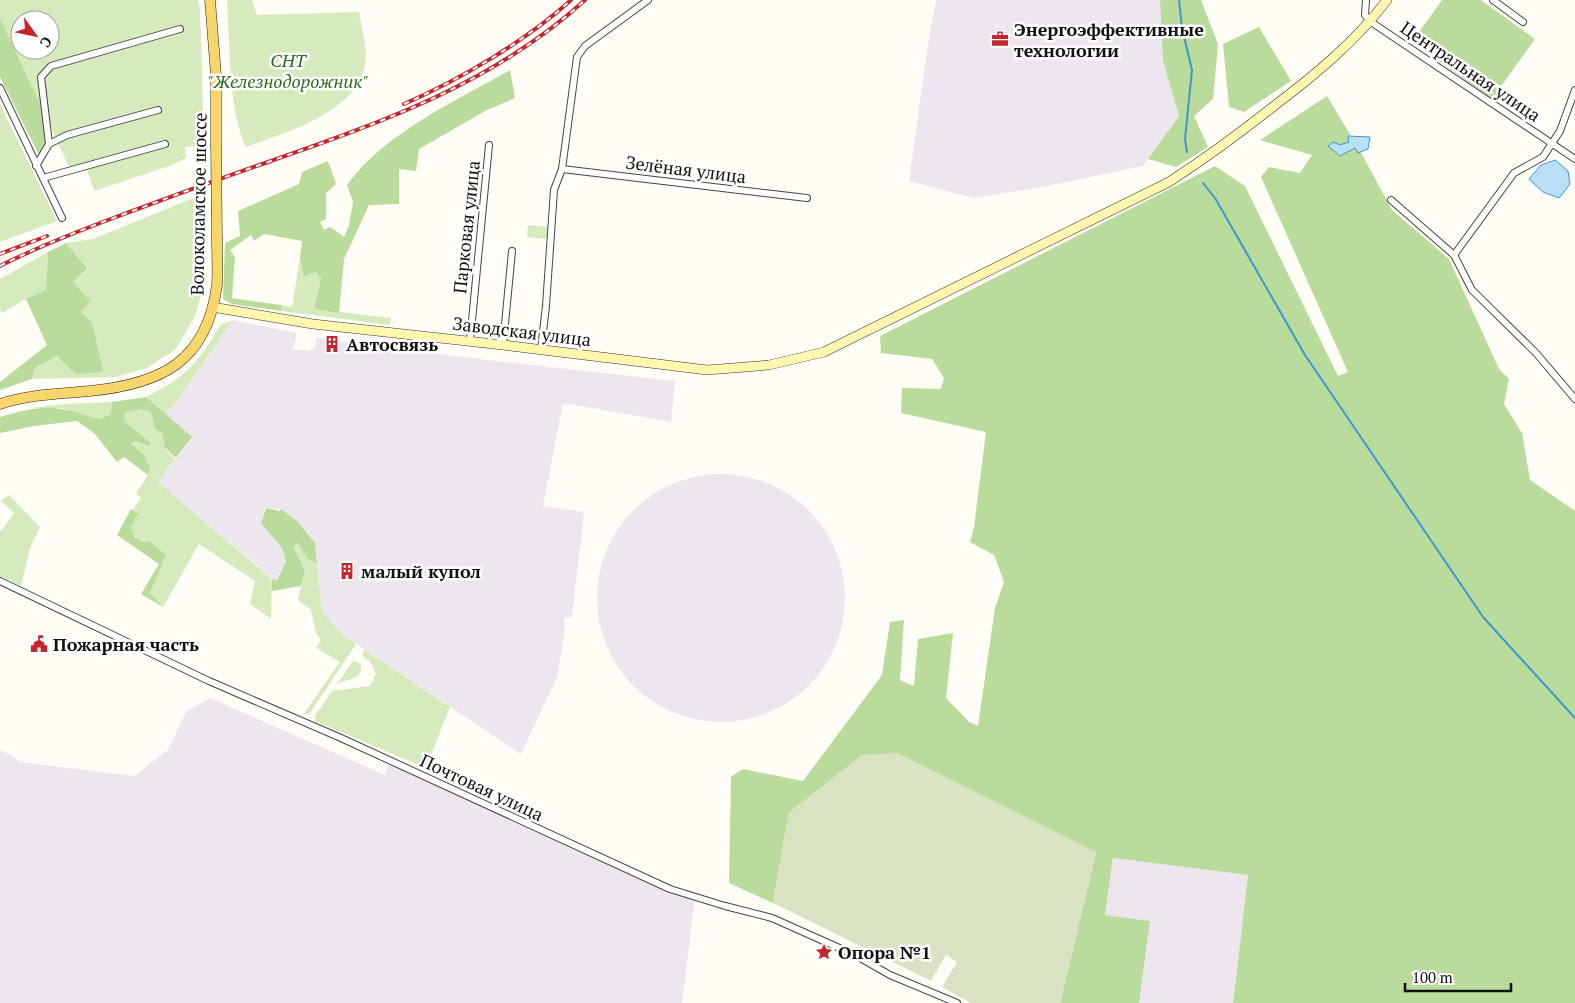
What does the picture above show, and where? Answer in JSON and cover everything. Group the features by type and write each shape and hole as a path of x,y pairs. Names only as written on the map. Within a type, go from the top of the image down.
{"main road":[{"name":"Волоколамское шоссе","path":"0,404 33,396 127,386 161,374 191,352 203,332 212,307 217,282 216,75 210,0"},
{"name":"Заводская улица","path":"212,307 313,324 706,370 769,365 824,352 1169,182 1217,151 1312,78 1371,22 1388,0"}],"street":[{"path":"541,350 554,190 562,169 577,57 585,46 648,0"},
{"path":"1366,0 1365,15 1371,22"},
{"path":"1493,0 1523,22"},
{"name":"Центральная улица","path":"1371,22 1575,159"},
{"path":"50,144 41,77 51,66 180,29"},
{"path":"0,88 62,218"},
{"path":"1454,255 1514,172 1543,157 1560,131 1575,90"},
{"path":"36,166 50,144 68,135 158,110"},
{"path":"43,178 165,144"},
{"name":"Парковая улица","path":"470,341 489,145"},
{"name":"Зелёная улица","path":"562,169 808,198"},
{"path":"1391,200 1454,255 1472,290 1536,353 1575,400"},
{"path":"503,345 512,252"},
{"name":"Почтовая улица","path":"0,581 208,681 341,738 670,889 772,918 855,955 890,975 957,1003"}],"shaded area":[{"path":"936,0 1160,0 1163,61 1179,116 1143,166 1048,186 974,198 909,181"},
{"path":"233,320 297,333 293,349 308,351 315,348 316,338 470,358 675,381 671,422 563,403 543,506 584,512 572,618 564,617 565,631 557,677 521,754 343,635 322,612 315,543 296,521 280,509 265,508 261,523 282,548 286,561 276,580 274,580 158,482 192,438 165,415"},
{"path":"709,474 733,474 769,483 790,495 809,510 824,529 836,550 843,574 845,598 843,622 836,646 824,667 809,686 790,701 769,713 733,722 709,722 673,713 642,694 625,677 606,646 602,634 597,610 597,586 606,550 625,519 642,502 673,483 685,479"},
{"path":"210,698 385,775 389,760 695,897 682,1003 0,1003 0,750 15,757 20,762 134,776 168,750 186,712"},
{"path":"1113,858 1248,875 1233,1003 1139,1003 1150,921 1105,915"}],"green space":[{"name":"СНТ \"Железнодорожник\"","path":"0,0 198,0 200,8 204,145 185,147 186,158 172,165 94,191 85,164 70,169 19,60 60,60 60,10 10,10 10,40 0,18"},
{"name":"СНТ \"Железнодорожник\"","path":"227,0 252,0 257,15 359,12 366,54 363,73 353,90 339,104 322,116 302,126 246,147 240,132 233,95"},
{"path":"1160,0 1201,0 1218,44 1213,99 1194,116 1208,147 1176,167 1148,159 1179,116 1163,61"},
{"path":"1442,0 1481,0 1535,39 1492,99 1412,42"},
{"path":"0,18 10,39 10,60 20,60 42,108 46,144 39,155 0,77"},
{"path":"1259,27 1291,81 1244,112 1229,107 1223,44"},
{"path":"510,70 515,98 487,110 419,149 416,171 399,169 399,204 369,205 344,259 339,313 314,309 321,278 316,272 304,276 300,257 302,241 264,234 254,241 251,235 230,250 235,257 232,298 281,305 281,311 232,304 223,299 225,243 240,236 238,211 299,184 302,172 328,161 336,184 326,193 326,219 320,222 324,230 330,227 344,237 349,225 353,202 347,185 362,166 380,149 422,120"},
{"path":"1327,96 1392,210 1449,259 1499,369 1509,379 1504,404 1522,433 1530,480 1575,511 1575,1003 1233,1003 1248,875 1113,858 1105,915 1150,921 1139,1003 1060,1003 1096,852 789,812 773,903 729,883 731,777 743,769 803,781 882,675 890,622 904,620 900,680 914,686 918,639 953,633 946,698 969,722 978,726 995,608 1004,582 994,555 970,542 974,527 986,432 901,413 902,388 941,389 944,378 932,359 881,353 880,336 1215,166 1245,186 1338,376 1348,372 1261,177 1269,167 1300,173 1312,155 1260,140"},
{"path":"0,104 57,221 0,242"},
{"path":"203,194 202,292 195,316 176,349 147,368 116,377 32,379 35,368 57,356 75,374 81,312 73,282 87,267 66,243 93,239"},
{"path":"528,225 548,227 547,239 527,237"},
{"path":"66,243 87,268 73,282 90,301 81,312 92,323 103,372 75,374 57,356 35,368 32,379 0,390 0,382 47,345 26,299 46,290 48,252"},
{"path":"48,252 46,290 2,313 0,310 0,279"},
{"path":"300,257 304,275 316,272 321,278 314,309 391,318 390,325 281,311 281,305 292,307"},
{"path":"233,320 165,415 146,397 172,383 182,375 198,359 221,324"},
{"path":"146,397 192,437 176,458 164,447 163,434 155,429 151,412 141,409 124,413 125,422 151,443 150,446 134,441 131,444 144,455 150,467 148,475 124,457 117,462 95,434 77,421 34,426 0,433 0,417 31,409 54,408 100,419 111,414 112,402"},
{"path":"112,402 111,414 100,419 61,408 32,408 65,404"},
{"path":"141,409 151,412 155,429 163,434 164,447 175,459 158,482 272,579 271,619 250,604 255,581 199,544 163,607 150,593 165,555 135,538 131,527 137,514 133,510 141,498 136,494 148,475 150,467 144,455 131,445 134,441 150,446 151,443 125,422 123,413"},
{"path":"9,495 40,527 30,548 21,586 0,576 0,532 14,513 1,501"},
{"path":"266,508 280,511 281,509 297,521 315,543 317,563 309,560 297,542 294,548 305,571 301,586 272,591 272,579 277,580 286,561 282,548 261,523"},
{"path":"131,509 138,514 131,527 135,538 143,542 149,541 166,555 150,593 163,607 141,594 159,564 117,535"},
{"path":"297,541 309,560 317,563 322,612 343,635 356,644 310,713 303,715 340,662 316,648 321,640 316,633 311,610 298,600 305,571 294,548"},
{"path":"365,650 450,707 426,768 315,721 315,716 332,691 370,686 376,674 370,662 362,655"},
{"path":"353,661 361,665 359,674 354,678 337,684"},
{"path":"897,753 1096,852 1060,1003 971,1003 942,987 957,962 946,955 931,981 773,903 789,812 862,755"}],"water":[{"path":"1348,136 1370,137 1368,149 1358,153 1355,148 1340,156 1328,146 1333,142 1340,145 1349,142"},
{"path":"1555,160 1568,171 1570,184 1559,198 1543,192 1529,179 1541,165"}],"waterway":[{"path":"1179,0 1182,28 1192,70 1185,139 1187,152"},
{"path":"1203,183 1215,198 1305,355 1483,617 1575,718"}],"railway":[{"path":"404,104 447,83 513,45 571,0"},
{"path":"0,266 80,231 355,131 437,97 514,55 585,0"},
{"path":"0,254 47,236"}],"place":[{"name":"Энергоэффективные технологии","path":"1000,39"},
{"name":"Автосвязь","path":"332,344"},
{"name":"малый купол","path":"347,571"},
{"name":"Пожарная часть","path":"39,644"},
{"name":"Опора №1","path":"824,952"}]}
